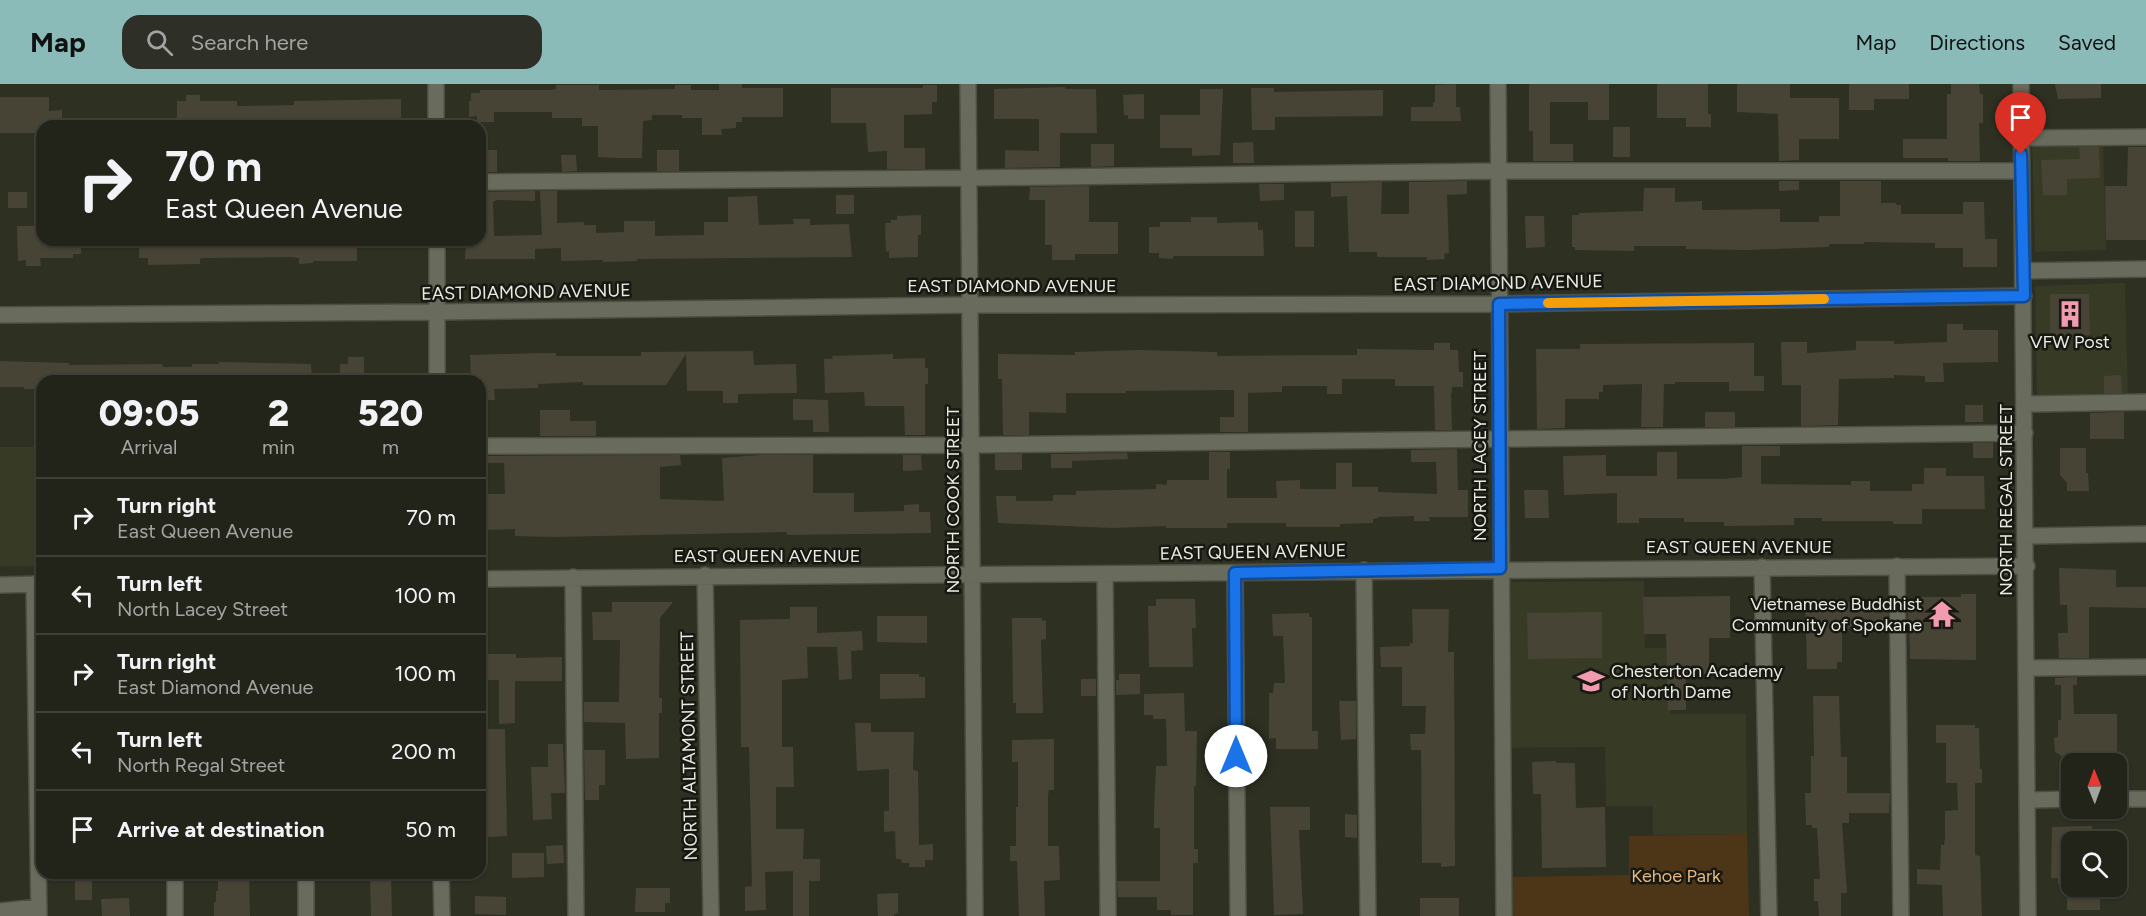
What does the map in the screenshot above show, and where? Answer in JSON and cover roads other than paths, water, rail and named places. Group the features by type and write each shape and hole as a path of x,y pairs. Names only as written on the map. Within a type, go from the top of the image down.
{"street":[{"path":"436,84 436,120"},
{"name":"NORTH COOK STREET","path":"968,84 975,916"},
{"name":"NORTH LACEY STREET","path":"1498,84 1504,916"},
{"name":"NORTH REGAL STREET","path":"2021,84 2028,916"},
{"path":"2021,138 2146,137"},
{"path":"486,182 1498,171 2021,171"},
{"path":"437,246 437,375"},
{"path":"2023,271 2146,268"},
{"name":"EAST DIAMOND AVENUE","path":"0,315 971,306 1499,304 2024,296"},
{"path":"2025,404 2146,402"},
{"path":"486,446 972,445 2025,433"},
{"path":"2026,536 2146,534"},
{"path":"1897,566 1901,916"},
{"name":"EAST QUEEN AVENUE","path":"486,579 705,575 1235,573 1500,568 2026,566"},
{"path":"1762,567 1769,916"},
{"path":"1364,570 1368,916"},
{"path":"1235,573 1238,916"},
{"path":"1105,574 1108,916"},
{"name":"NORTH ALTAMONT STREET","path":"705,575 711,916"},
{"path":"573,577 576,916"},
{"path":"0,585 36,584"},
{"path":"2026,668 2146,667"},
{"path":"2127,799 2146,799"},
{"path":"2028,800 2061,800"},
{"path":"0,911 39,912 39,879"},
{"path":"175,879 175,916"},
{"path":"306,879 306,916"},
{"path":"441,879 441,916"}],"place":[{"name":"VFW Post","path":"2070,314"},
{"name":"Vietnamese Buddhist Community of Spokane","path":"1942,614"},
{"name":"Chesterton Academy of North Dame","path":"1591,681"}],"park label":[{"name":"Kehoe Park","path":"1676,876"}]}
